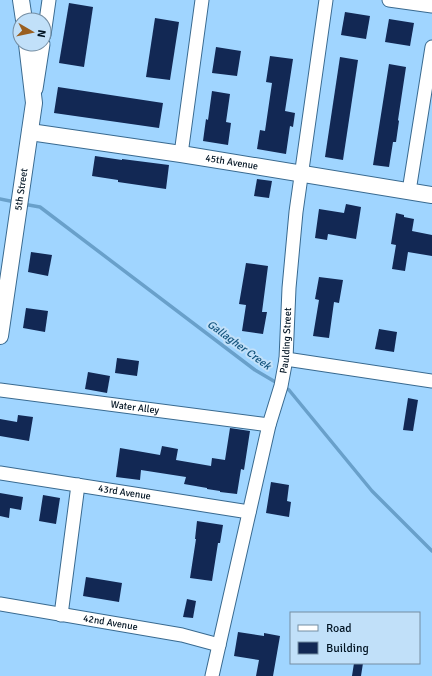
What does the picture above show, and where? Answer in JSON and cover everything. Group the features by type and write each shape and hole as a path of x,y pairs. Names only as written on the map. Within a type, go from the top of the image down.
{"street":[{"path":"21,0 23,12"},
{"path":"47,12 49,0"},
{"path":"181,154 202,0"},
{"name":"Paulding Street","path":"212,676 269,425 284,373 296,212 326,0"},
{"path":"389,0 432,6"},
{"path":"409,191 432,47"},
{"name":"5th Street","path":"0,336 34,102 28,52"},
{"path":"34,102 42,52"},
{"name":"45th Avenue","path":"30,132 181,154 432,195"},
{"path":"286,360 432,382"},
{"name":"Water Alley","path":"0,390 269,425"},
{"name":"43rd Avenue","path":"0,473 249,512"},
{"path":"61,615 78,485"},
{"name":"42nd Avenue","path":"0,604 182,635 219,645"}],"building":[{"path":"69,3 93,7 84,67 59,63"},
{"path":"345,12 370,16 366,39 341,35"},
{"path":"155,18 179,22 170,80 146,77"},
{"path":"389,19 414,23 410,46 385,42"},
{"path":"216,47 241,51 237,76 212,73"},
{"path":"270,56 293,59 285,111 295,113 293,127 290,126 286,154 257,149 260,130 265,131 272,83 266,82"},
{"path":"340,57 358,60 343,160 325,157"},
{"path":"389,64 406,67 396,142 393,142 389,167 373,165"},
{"path":"58,87 163,103 159,128 54,113"},
{"path":"212,91 230,94 226,122 231,123 228,145 203,141 206,119 208,120"},
{"path":"95,156 169,165 166,189 118,182 118,180 92,176"},
{"path":"257,179 272,181 269,198 254,196"},
{"path":"346,204 361,207 356,239 328,234 327,240 315,238 319,209 344,213"},
{"path":"396,213 404,215 404,217 414,219 412,231 432,235 432,256 408,252 405,271 392,269 396,245 391,244"},
{"path":"31,252 52,255 48,276 28,272"},
{"path":"246,263 268,266 262,312 267,312 263,334 242,331 246,305 239,304"},
{"path":"319,277 343,280 339,303 334,302 329,338 313,336 319,300 315,299"},
{"path":"26,308 48,311 45,332 23,328"},
{"path":"379,329 397,332 394,352 375,349"},
{"path":"117,358 139,361 137,376 115,373"},
{"path":"88,372 110,376 107,393 85,389"},
{"path":"408,398 418,400 413,431 403,430"},
{"path":"18,415 33,417 29,441 0,436 0,419 17,422"},
{"path":"230,428 250,431 244,470 241,469 237,494 184,484 186,477 141,470 140,480 116,477 120,448 160,455 162,446 178,449 176,460 211,466 212,458 225,460"},
{"path":"271,482 289,485 287,501 291,502 289,517 266,513"},
{"path":"0,493 23,497 21,510 10,508 9,518 0,516"},
{"path":"43,495 60,498 56,524 39,521"},
{"path":"197,521 223,525 220,543 218,543 212,581 190,578 196,539"},
{"path":"86,577 122,583 119,602 83,596"},
{"path":"187,599 196,601 193,618 183,617"},
{"path":"238,632 264,636 264,633 280,636 273,676 256,676 259,660 234,656"},
{"path":"354,664 363,664 361,676 352,676"}],"waterway":[{"name":"Gallagher Creek","path":"0,199 15,202"},
{"name":"Gallagher Creek","path":"23,204 40,207 255,370 289,390 372,491 432,551"}]}
